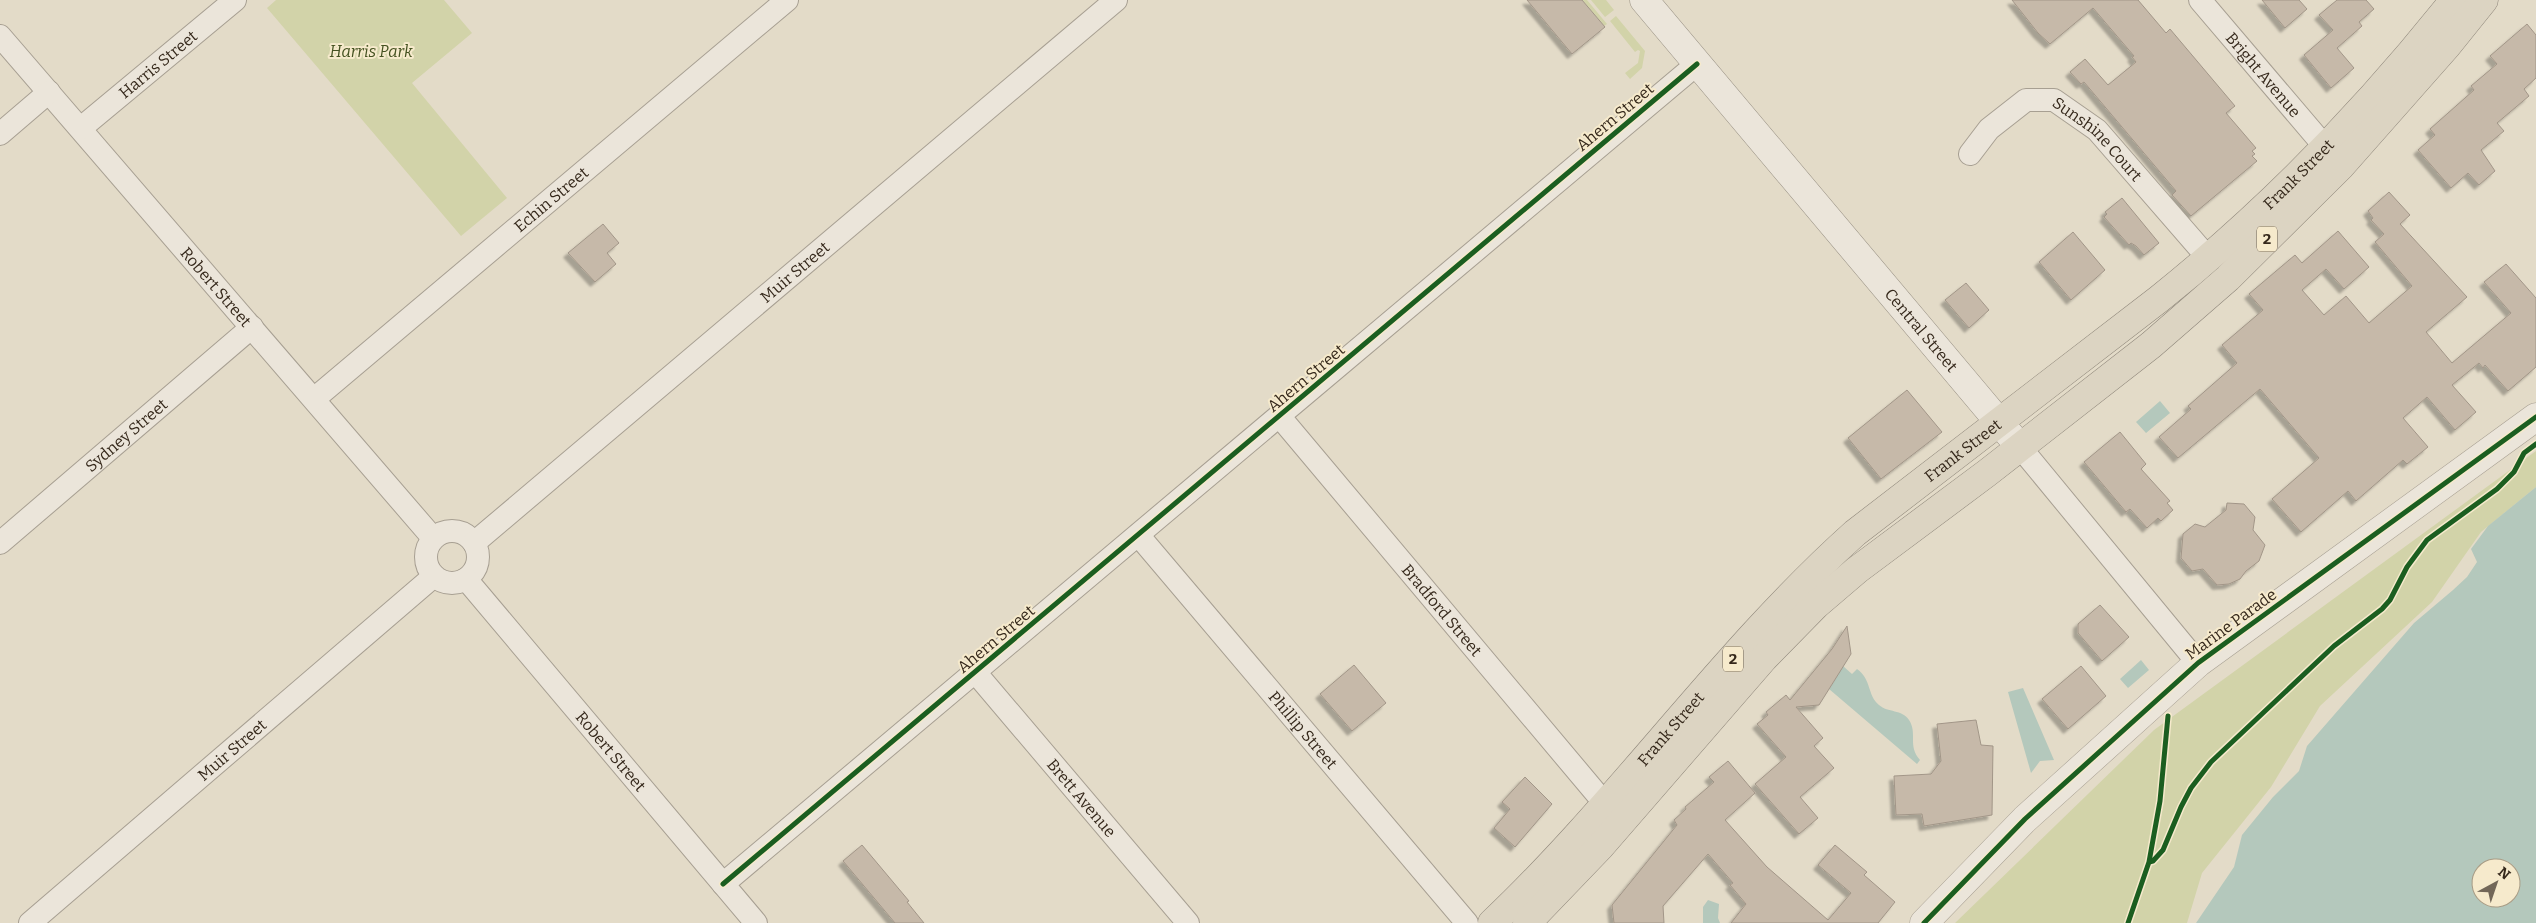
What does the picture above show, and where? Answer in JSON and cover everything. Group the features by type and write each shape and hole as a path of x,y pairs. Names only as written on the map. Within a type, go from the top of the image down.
{"highway":[{"name":"Frank Street","path":"1492,923 1530,887 1606,805 1758,630 1824,560 1855,533 2209,259 2269,205 2326,148 2454,0"},
{"name":"Frank Street","path":"1527,923 1600,847 1764,658 1816,605 1857,570 2151,345 2228,278 2348,159 2447,46 2484,0"}],"street":[{"name":"Harris Street","path":"81,128 235,0"},
{"name":"Echin Street","path":"314,399 787,0"},
{"name":"Muir Street","path":"474,543 1116,0"},
{"name":"Central Street","path":"1644,0 2020,447 2198,663"},
{"name":"Bright Avenue","path":"2200,0 2326,148"},
{"name":"Robert Street","path":"0,36 433,538"},
{"name":"Ahern Street","path":"723,884 1139,536 1697,64"},
{"path":"0,134 49,92"},
{"name":"Sunshine Court","path":"1970,154 1989,129 2026,100 2054,100 2097,130 2209,259"},
{"name":"Sydney Street","path":"0,543 252,327"},
{"name":"Bradford Street","path":"1280,416 1606,805"},
{"name":"Marine Parade","path":"1924,923 2025,819 2198,663 2536,417"},
{"path":"457,531 465,534 474,543 478,554 478,563 475,571 466,579 452,583 434,576 427,563 426,554 433,538 440,533 457,531"},
{"name":"Phillip Street","path":"1139,536 1467,923"},
{"name":"Muir Street","path":"30,923 434,576"},
{"name":"Robert Street","path":"466,579 756,923"},
{"name":"Brett Avenue","path":"975,672 1188,923"}],"green space":[{"name":"Harris Park","path":"276,0 444,0 472,33 412,83 507,198 461,236 267,8"},
{"path":"1582,0 1587,0 1607,24 1604,26"},
{"path":"1591,0 1606,0 1614,10 1605,17"},
{"path":"1616,16 1645,51 1642,68 1630,79 1625,73 1638,63 1640,51 1635,52 1610,21"},
{"path":"2536,451 2536,487 2481,532 2432,602 2320,706 2271,787 2202,873 2187,923 1955,923 2154,730"}],"shaded area":[{"path":"2160,401 2170,413 2146,433 2136,422"},
{"path":"2536,487 2536,923 2196,923 2234,867 2242,835 2273,797 2299,771 2307,746 2414,623 2467,577 2477,562 2471,549 2488,526"},
{"path":"2141,660 2149,670 2128,688 2120,679"},
{"path":"1843,666 1852,674 1857,669 1862,673 1875,701 1879,705 1903,714 1909,720 1913,730 1914,749 1920,760 1917,764 1829,689"},
{"path":"2023,688 2054,760 2040,761 2031,773 2008,692"},
{"path":"1708,900 1719,904 1718,918 1720,923 1703,923 1703,907"}],"building":[{"path":"1527,0 1582,0 1605,27 1572,54"},
{"path":"2012,0 2138,0 2166,33 2170,29 2235,106 2226,113 2256,148 2252,151 2255,154 2252,156 2257,161 2191,216 2172,195 2176,191 2084,82 2081,84 2070,72 2085,59 2108,85 2136,62 2132,57 2134,56 2093,8 2050,44 2038,33"},
{"path":"2262,0 2299,0 2307,9 2285,28"},
{"path":"2337,0 2366,0 2374,9 2359,22 2362,26 2337,48 2354,68 2331,88 2304,55 2333,30 2319,15"},
{"path":"2527,24 2536,35 2536,78 2524,89 2529,96 2497,123 2504,131 2481,150 2495,171 2479,185 2468,173 2451,188 2418,150 2435,135 2430,129 2474,90 2471,86 2497,64 2490,56"},
{"path":"2389,192 2410,215 2400,224 2467,297 2426,332 2452,363 2511,313 2484,282 2506,264 2536,298 2536,367 2508,391 2485,365 2483,368 2479,363 2452,385 2476,412 2455,430 2427,397 2403,418 2428,447 2407,464 2403,460 2356,501 2348,491 2301,532 2272,499 2319,458 2260,389 2178,458 2159,437 2191,409 2188,406 2237,363 2222,345 2263,310 2249,294 2295,255 2302,263 2338,231 2369,267 2344,289 2326,269 2302,290 2324,315 2346,296 2369,323 2412,286 2375,242 2384,234 2371,220 2373,218 2368,211"},
{"path":"2122,198 2159,243 2144,255 2136,246 2131,243 2129,245 2104,217 2107,214 2105,212"},
{"path":"603,224 619,243 607,253 616,264 595,282 568,253"},
{"path":"2073,232 2105,270 2071,300 2039,262"},
{"path":"1966,283 1989,310 1969,328 1945,300"},
{"path":"1907,390 1942,432 1881,479 1848,438"},
{"path":"2120,432 2146,464 2141,469 2170,501 2167,503 2173,510 2161,521 2158,518 2147,528 2130,509 2126,512 2084,462"},
{"path":"2227,503 2244,504 2255,517 2253,530 2265,545 2259,561 2246,571 2240,579 2229,584 2217,585 2203,569 2192,571 2181,558 2183,534 2195,524 2205,527 2226,510"},
{"path":"2100,605 2129,637 2102,661 2078,633 2078,624"},
{"path":"1847,626 1851,654 1819,705 1796,707 1823,738 1814,746 1834,768 1800,797 1818,818 1799,834 1755,784 1786,757 1757,724 1768,715 1766,712 1786,695 1790,700 1832,649"},
{"path":"1354,665 1386,703 1352,731 1320,694"},
{"path":"2081,666 2106,696 2068,729 2042,699"},
{"path":"1976,720 1981,745 1993,746 1992,815 1924,826 1922,814 1896,815 1894,776 1931,774 1941,761 1937,724"},
{"path":"1728,761 1755,793 1725,820 1767,867 1828,920 1851,893 1818,865 1835,845 1867,872 1864,875 1895,902 1878,923 1731,923 1746,904 1730,885 1733,883 1708,854 1663,906 1664,923 1614,923 1612,905 1677,825 1674,820 1686,809 1685,807 1714,782 1709,777"},
{"path":"1525,777 1552,804 1515,847 1494,828 1510,809 1502,802"},
{"path":"862,845 909,901 907,902 924,923 895,923 843,861"}],"cycle path":[{"path":"723,884 1697,64"},
{"path":"1924,923 2025,819 2198,663 2536,417"},
{"path":"2149,862 2153,861 2163,850 2191,788 2211,762 2334,646 2382,609 2390,600 2407,567 2427,540 2497,489 2514,472 2524,453 2536,444"},
{"path":"2128,923 2149,862 2160,801 2168,716"}]}
